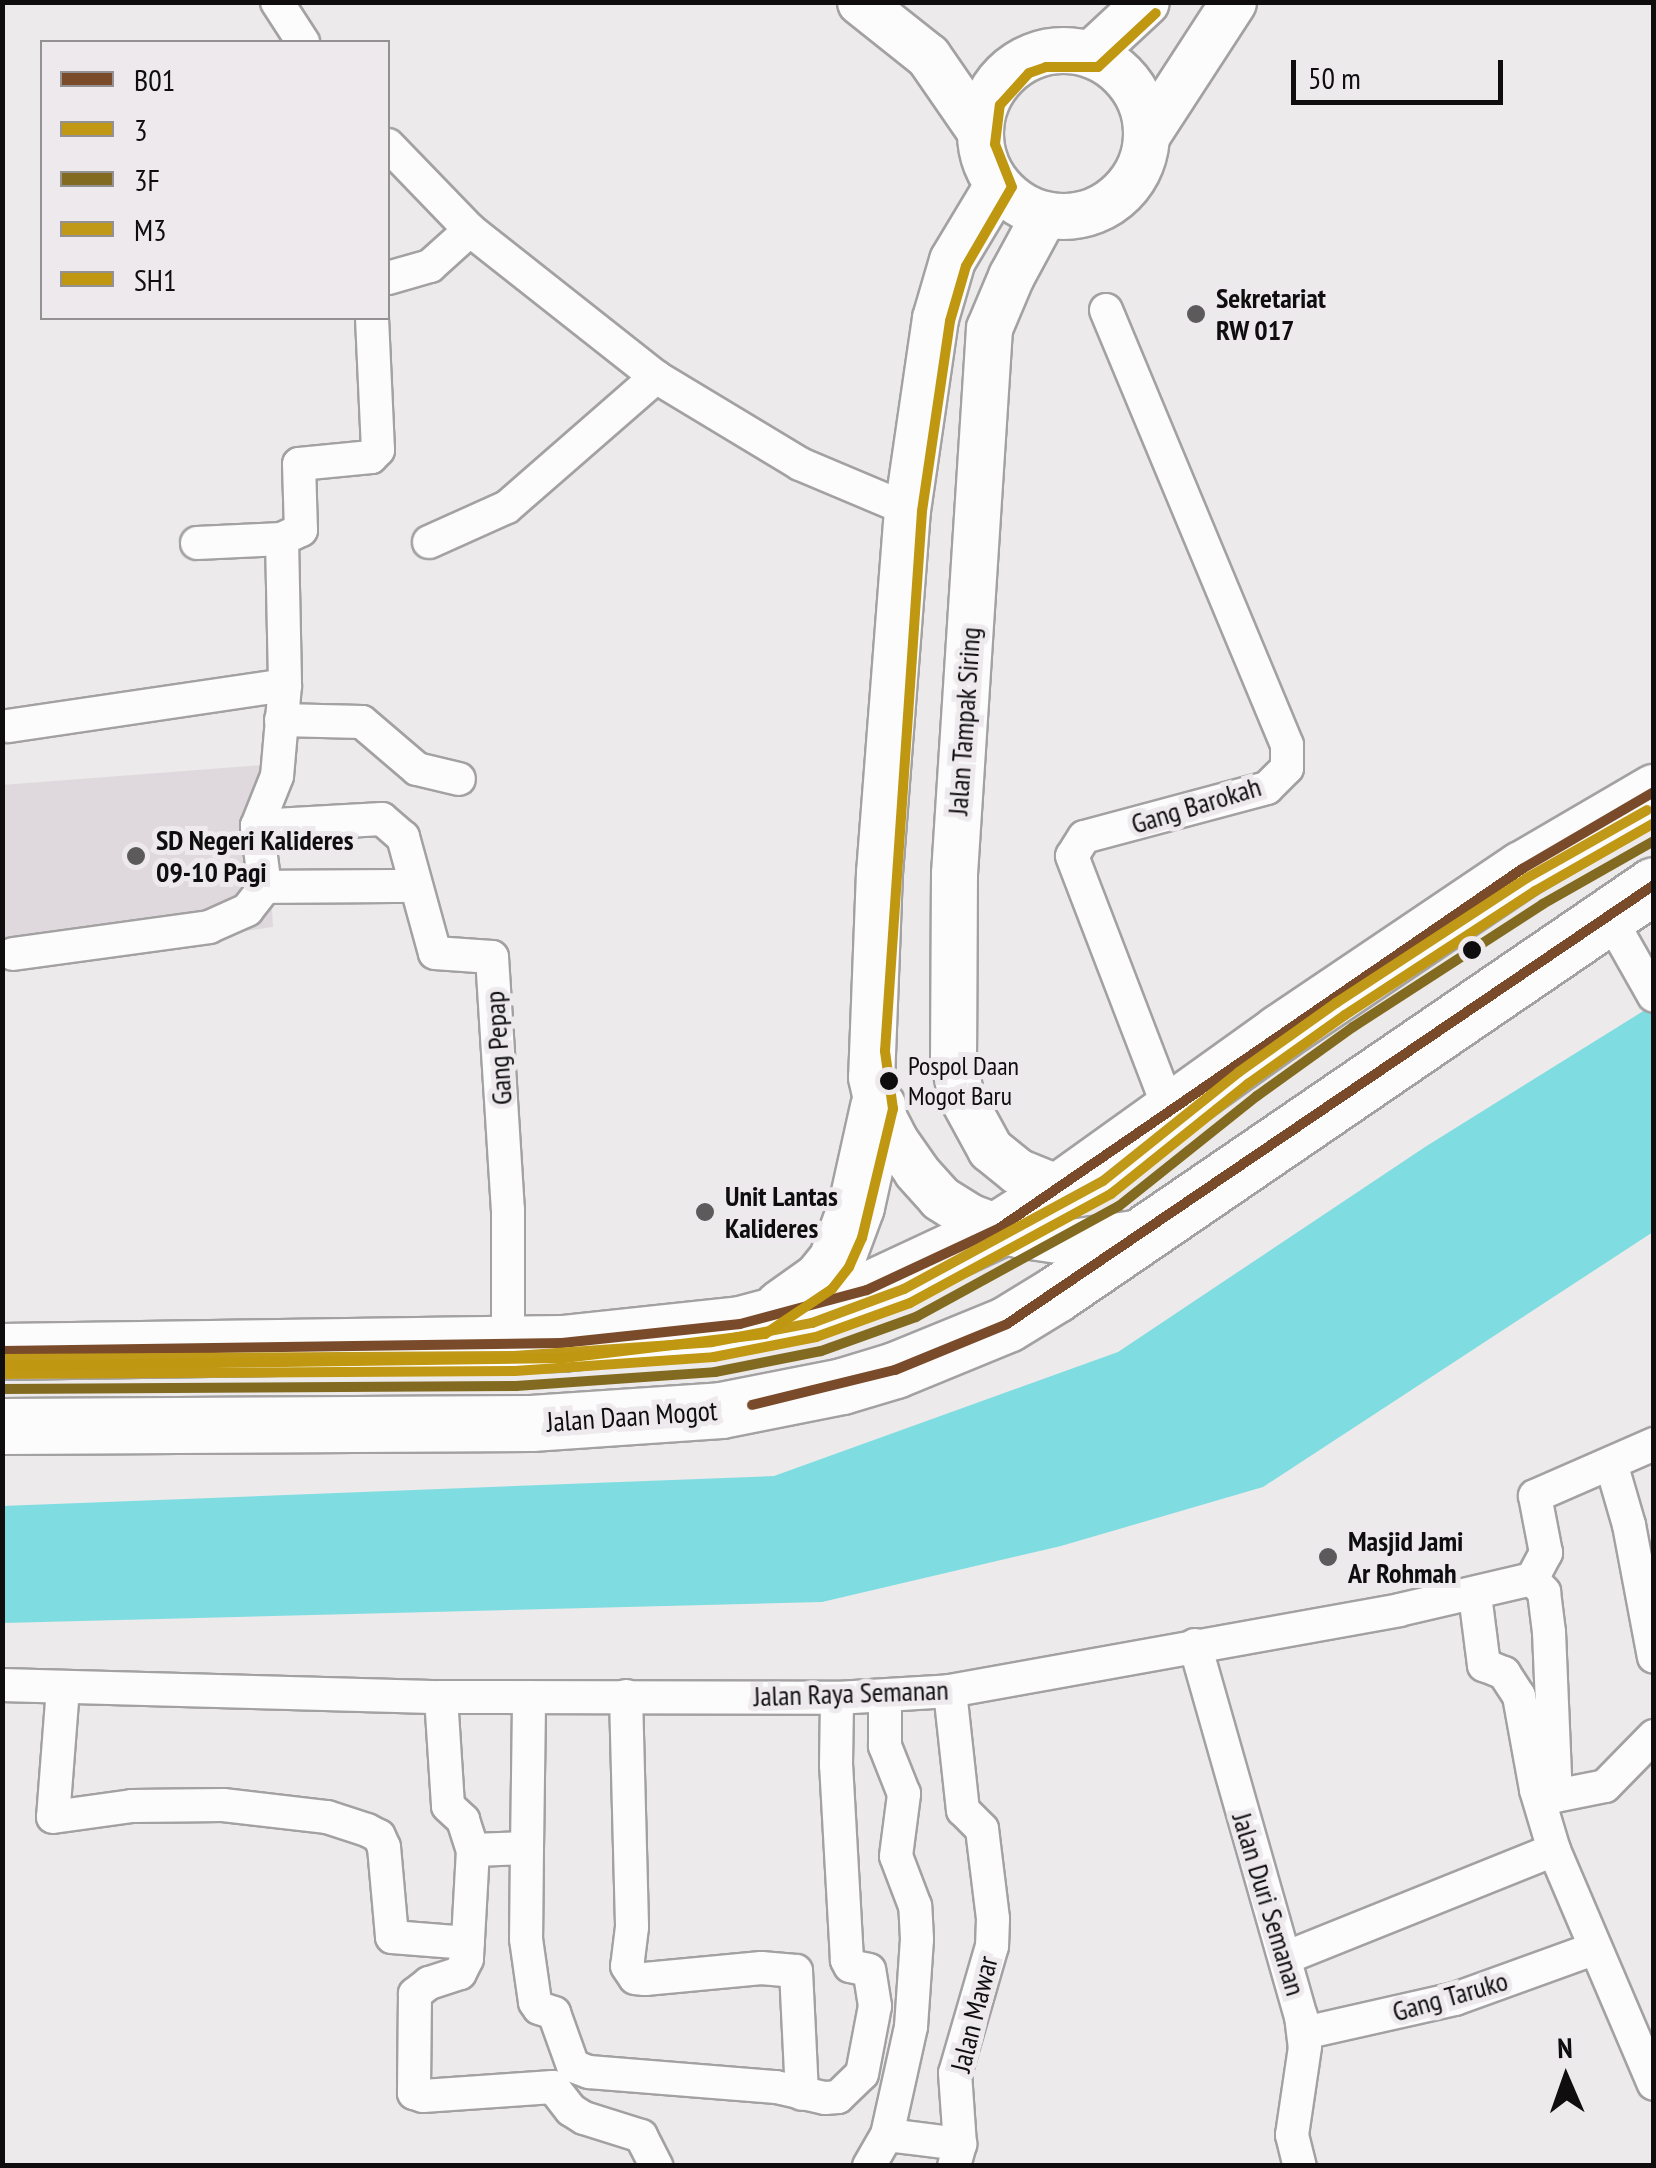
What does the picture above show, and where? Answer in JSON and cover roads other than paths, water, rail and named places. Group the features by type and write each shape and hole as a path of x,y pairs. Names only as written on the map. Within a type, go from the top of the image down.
{"highway":[{"path":"18,1426 18,1351 508,1346 678,1333 762,1319 867,1290 998,1229 1171,1114 1280,1032 1506,880 1654,792"},
{"name":"Jalan Daan Mogot","path":"18,1426 532,1423 720,1410 785,1399 877,1376 951,1350 1006,1324 1150,1230 1641,893"},
{"path":"762,1319 803,1294 836,1260 856,1206 878,1106"},
{"path":"92,1350 94,1426"}],"main road":[{"path":"860,2 928,56 979,130"},
{"path":"1090,54 1146,2"},
{"path":"1148,133 1143,108 1132,84 1114,66 1090,54 1044,52 1002,75 986,100 979,130 984,161 998,185 1018,204 1044,214 1072,216 1102,208 1126,189 1142,163 1148,133 1233,2"},
{"path":"928,56 1002,75"},
{"path":"998,185 952,260 935,318 907,509 879,872 870,1052 878,1106 894,1139 940,1198 998,1229 1071,1242 1150,1230"},
{"name":"Jalan Tampak Siring","path":"1044,214 1010,276 989,328 954,873 953,1057 960,1094 990,1149 1017,1172 1061,1189"},
{"path":"879,872 900,895 915,898 931,895 954,873"}],"street":[{"path":"277,2 302,40"},
{"path":"390,148 470,230 656,376 800,464 907,509"},
{"path":"390,277 430,266 470,230"},
{"name":"Gang Barokah","path":"1106,310 1287,745 1286,768 1267,788 1084,838 1072,856 1171,1114"},
{"path":"197,543 282,538 301,530 300,464 371,457 378,450 372,320"},
{"path":"428,542 506,507 656,376"},
{"path":"13,954 208,927 247,910 265,887 257,826 277,776 284,686 282,538"},
{"path":"8,726 284,686"},
{"path":"280,720 362,722 417,769 459,779"},
{"path":"257,826 382,819 403,837 414,886 265,887"},
{"name":"Gang Pepap","path":"414,886 435,953 492,957 508,1210 508,1346"},
{"path":"1641,893 1651,991"},
{"path":"1654,1444 1535,1496 1546,1552 1532,1580 1544,1592 1549,1632 1548,1797 1554,1850 1654,2084"},
{"path":"1611,1463 1629,1525 1654,1658"},
{"name":"Jalan Raya Semanan","path":"2,1685 440,1697 885,1697 950,1691 1475,1594 1532,1580"},
{"path":"1475,1594 1484,1666 1504,1673 1520,1696 1548,1797"},
{"name":"Jalan Duri Semanan","path":"1195,1645 1304,2033 1292,2116 1300,2166"},
{"path":"63,1688 54,1817 132,1806 223,1804 340,1822 380,1836 392,1937 468,1943"},
{"name":"Jalan Mawar","path":"950,1691 963,1810 982,1829 994,1919 992,1946 956,2072 957,2155"},
{"path":"626,1696 630,1973 654,1980 761,1968 796,1971 802,2094"},
{"path":"440,1697 446,1802 463,1820 473,1850 468,1943 460,1972 429,1983 415,1994 414,2093 422,2096 553,2086 570,2110 641,2136 656,2166"},
{"path":"529,1697 526,1939 535,2002 539,2008 554,2012 573,2066 588,2072 776,2087 838,2098 862,2074 875,2006 869,1970 850,1966 847,1960 836,1765 837,1698"},
{"path":"869,2166 887,2135 911,2027 917,1939 915,1906 896,1856 904,1794 884,1746 885,1697"},
{"path":"1548,1797 1604,1786 1654,1736"},
{"path":"473,1850 527,1848"},
{"path":"1285,1958 1554,1850"},
{"name":"Gang Taruko","path":"1304,2033 1454,1999 1593,1948"},
{"path":"887,2135 957,2155"}],"water":[{"path":"1653,1005 1653,1232 1263,1487 1061,1546 822,1602 3,1623 2,1506 774,1476 1118,1352 1425,1147"}],"place":[{"name":"Sekretariat RW 017","path":"1196,314"},
{"name":"SD Negeri Kalideres 09-10 Pagi","path":"136,856"},
{"name":"Pospol Daan Mogot Baru","path":"889,1081"},
{"name":"Unit Lantas Kalideres","path":"705,1212"},
{"name":"Masjid Jami Ar Rohmah","path":"1328,1557"}]}
